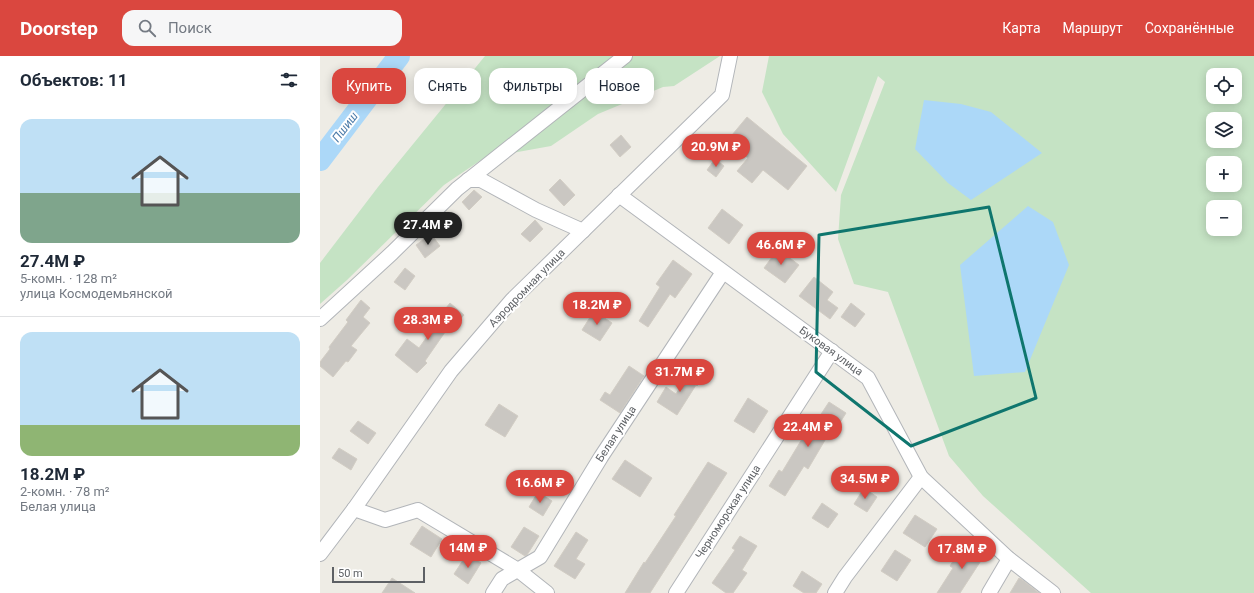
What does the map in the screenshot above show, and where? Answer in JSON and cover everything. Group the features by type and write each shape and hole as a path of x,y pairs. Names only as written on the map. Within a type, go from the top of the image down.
{"street":[{"path":"320,319 457,189 625,56"},
{"name":"Аэродромная улица","path":"320,554 354,509 451,371 512,300 722,95 730,56"},
{"path":"468,180 481,180 536,210 583,231"},
{"name":"Буковая улица","path":"619,195 868,378 921,477 1009,559 1053,593"},
{"name":"Белая улица","path":"493,593 502,579 540,558 601,457 723,272"},
{"name":"Черноморская улица","path":"676,593 832,351"},
{"path":"835,593 845,577 921,477"},
{"path":"354,509 385,520 418,510 518,570 547,593"},
{"path":"988,593 1009,559"}],"highlighted area":[{"path":"989,207 1036,398 911,446 816,372 819,235"}],"green space":[{"path":"485,56 720,56 674,86 663,87 654,91 654,68 585,68 585,104 622,104 598,114 551,146 484,158 444,185 347,280 320,304 320,263 378,187 446,104 481,104 481,68 475,68"},
{"path":"769,56 1254,56 1254,593 1091,593 983,496 949,456 888,292 854,284 838,239 841,195 885,82 878,76 836,192 783,134 762,92"}],"water":[{"path":"924,100 961,104 991,112 1042,153 971,200 948,183 915,149"},
{"path":"1028,206 1053,222 1069,265 1025,372 974,376 960,265"}],"building":[{"path":"747,117 807,166 788,190 763,170 752,183 737,171 748,158 727,141"},
{"path":"621,135 631,147 620,157 610,145"},
{"path":"715,159 724,166 716,177 707,170"},
{"path":"560,179 575,195 564,206 549,190"},
{"path":"474,190 482,197 469,210 462,202"},
{"path":"722,209 743,225 729,244 708,228"},
{"path":"535,220 543,229 530,242 521,234"},
{"path":"431,234 440,246 425,258 416,245"},
{"path":"778,249 799,265 785,283 764,268"},
{"path":"673,260 692,274 675,298 670,294 648,327 639,321 660,287 656,284"},
{"path":"405,268 415,276 405,290 394,282"},
{"path":"814,277 833,292 827,300 838,308 830,319 799,296"},
{"path":"361,300 370,308 363,317 370,323 351,346 357,350 348,362 346,361 333,377 320,366 320,362 330,349 329,347 348,322 346,320"},
{"path":"450,303 464,315 455,325 452,322 425,361 427,363 417,373 395,355 407,339 419,348"},
{"path":"851,303 865,314 855,327 841,317"},
{"path":"594,311 612,323 600,341 582,330"},
{"path":"629,366 644,376 620,413 600,400 605,392 610,395"},
{"path":"692,368 704,376 697,386 696,385 677,415 657,402 666,387 676,394"},
{"path":"748,398 768,411 754,433 734,421"},
{"path":"829,402 846,413 831,437 828,435 808,469 804,466 785,496 769,486 779,470 782,472 802,439 804,440"},
{"path":"499,404 518,416 505,437 485,425"},
{"path":"358,421 376,433 368,444 350,431"},
{"path":"339,448 357,459 351,470 332,458"},
{"path":"625,460 652,478 640,497 612,479"},
{"path":"708,462 727,473 650,593 625,593 644,562 645,563 676,516 674,515"},
{"path":"864,488 877,497 867,512 854,504"},
{"path":"538,492 552,501 543,516 529,507"},
{"path":"822,503 838,514 828,528 812,518"},
{"path":"915,515 937,529 925,547 903,533"},
{"path":"422,526 442,539 431,557 410,544"},
{"path":"524,527 539,536 525,556 511,547"},
{"path":"576,532 588,540 576,559 585,564 575,579 554,566"},
{"path":"740,536 757,546 742,570 747,573 733,593 726,593 712,583 735,550 732,548"},
{"path":"965,543 984,556 960,593 937,593 953,568 950,566"},
{"path":"895,550 911,560 897,581 881,571"},
{"path":"467,554 481,563 468,584 454,574"},
{"path":"802,571 822,584 816,593 804,593 793,586"},
{"path":"392,578 415,593 382,593"},
{"path":"1019,578 1024,581 1039,593 1010,593"}],"waterway":[{"name":"Пшиш","path":"320,160 399,56"}]}
